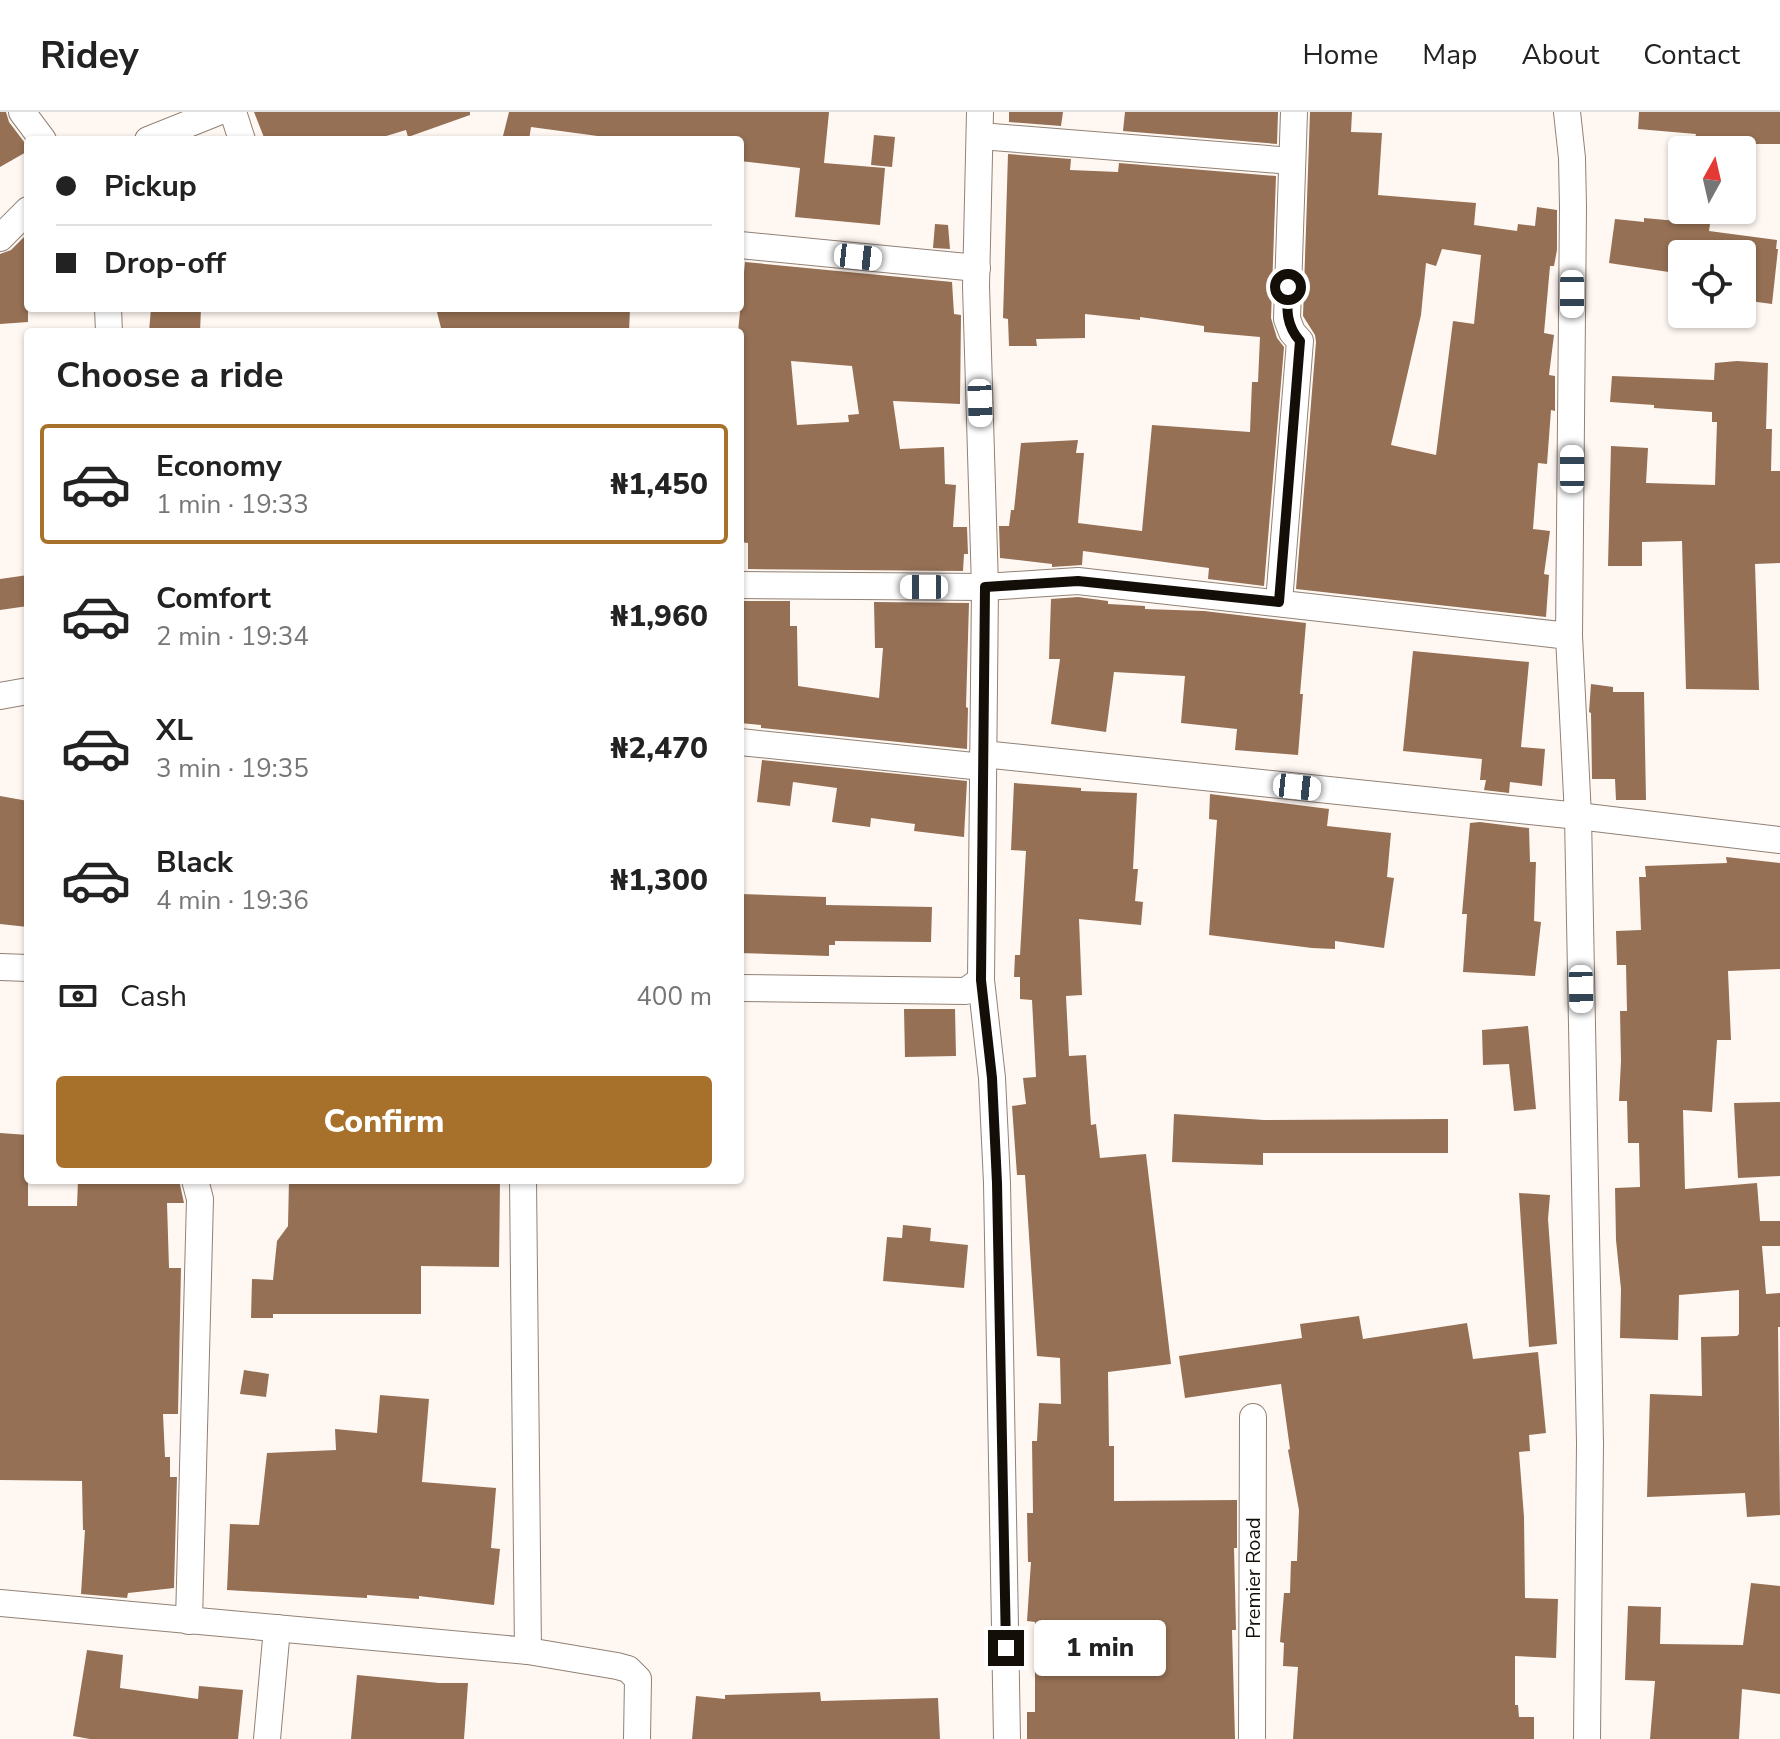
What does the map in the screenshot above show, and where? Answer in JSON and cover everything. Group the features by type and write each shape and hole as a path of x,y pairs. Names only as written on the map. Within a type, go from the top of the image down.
{"street":[{"path":"22,112 40,136"},
{"path":"233,112 241,136"},
{"path":"1279,602 1300,341 1287,319 1294,112"},
{"path":"1567,112 1573,207 1569,636 1578,816 1590,1443 1587,1739"},
{"path":"157,136 203,115"},
{"path":"1007,1739 997,1183 992,1078 981,980 985,587 976,118 1292,161"},
{"path":"0,238 24,214"},
{"path":"744,245 977,268"},
{"path":"744,585 985,587 1078,581 1569,636"},
{"path":"0,696 24,692"},
{"path":"744,742 983,760 1578,816 1780,840"},
{"path":"0,967 24,968"},
{"path":"744,988 966,991 981,980"},
{"path":"189,1621 200,1199 196,1184"},
{"path":"523,1184 528,1651"},
{"name":"Premier Road","path":"1252,1739 1253,1417"},
{"path":"0,1603 528,1651 628,1669 638,1679 637,1739"},
{"path":"267,1739 277,1628"}],"building":[{"path":"0,112 6,112 9,122 24,142 24,153 0,167"},
{"path":"254,112 470,112 470,115 411,136 408,136 406,130 386,136 263,136"},
{"path":"509,112 829,112 824,163 885,168 880,225 795,217 800,168 744,161 744,136 598,136 531,127 530,136 503,136"},
{"path":"1009,112 1063,112 1061,126 1009,122"},
{"path":"1125,112 1278,112 1277,144 1123,131"},
{"path":"1310,112 1352,112 1351,132 1382,133 1378,195 1476,203 1474,225 1517,231 1518,224 1535,226 1537,207 1557,210 1557,250 1554,266 1550,266 1544,333 1554,335 1549,375 1555,376 1555,411 1551,410 1547,464 1538,463 1533,529 1550,531 1544,574 1549,575 1546,617 1296,589 1316,342 1303,316","holes":["1442,249 1481,255 1474,324 1453,321 1436,455 1391,445 1421,315 1426,263 1436,266"]},
{"path":"1639,112 1780,112 1780,144 1756,144 1756,136 1696,136 1638,129"},
{"path":"874,135 895,137 892,167 871,165"},
{"path":"1008,154 1071,159 1070,170 1118,172 1119,163 1276,176 1271,318 1277,338 1284,347 1264,586 1208,579 1209,568 1083,551 1082,565 1052,567 1052,564 1000,558 999,526 1009,526 1011,510 1014,510 1021,443 1078,440 1076,453 1084,453 1078,523 1142,531 1152,425 1250,432 1252,382 1258,382 1260,337 1204,332 1204,326 1140,317 1140,320 1085,314 1085,338 1036,339 1037,346 1009,346 1008,319 1003,318"},
{"path":"1644,218 1668,220 1668,224 1710,224 1709,231 1777,240 1772,304 1756,302 1756,240 1668,240 1668,272 1609,263 1615,219 1644,222"},
{"path":"935,224 948,225 950,249 933,248"},
{"path":"24,237 24,312 28,312 28,322 0,324 0,254 11,250"},
{"path":"745,262 952,282 954,314 961,315 960,404 893,401 900,449 944,447 945,484 956,485 953,527 967,527 968,554 964,554 963,571 748,569 748,543 744,542 744,328 738,328 740,312 744,312","holes":["791,361 852,366 859,414 848,415 849,422 797,425"]},
{"path":"151,312 201,312 200,328 149,328"},
{"path":"437,312 630,312 629,328 441,328"},
{"path":"1715,363 1768,363 1766,429 1772,429 1771,471 1780,471 1780,563 1755,564 1759,690 1686,689 1682,541 1642,542 1642,566 1608,566 1611,446 1648,448 1646,483 1715,485 1717,422 1712,422 1712,412 1610,402 1612,376 1714,380"},
{"path":"24,576 24,607 0,610 0,579"},
{"path":"1078,597 1108,601 1108,604 1145,606 1145,609 1204,611 1306,623 1298,755 1235,750 1237,729 1181,723 1185,676 1114,672 1106,732 1051,724 1060,659 1049,659 1051,599"},
{"path":"744,601 790,601 790,626 797,626 798,686 879,698 883,648 875,648 874,602 969,603 967,749 761,728 761,725 744,723"},
{"path":"1413,651 1529,662 1521,747 1545,749 1542,786 1510,782 1509,793 1484,790 1486,780 1480,780 1482,759 1403,751"},
{"path":"1591,684 1613,687 1613,692 1644,692 1646,800 1616,800 1615,779 1592,779"},
{"path":"762,760 967,781 964,837 914,831 915,824 871,818 870,827 832,822 837,788 793,782 790,806 757,802"},
{"path":"1014,783 1081,788 1081,791 1137,793 1133,869 1138,869 1135,901 1143,902 1141,925 1079,919 1082,995 1066,996 1069,1056 1086,1055 1091,1125 1096,1124 1100,1158 1146,1154 1171,1364 1108,1372 1109,1446 1114,1446 1114,1501 1237,1500 1237,1548 1234,1548 1236,1630 1232,1630 1235,1739 1027,1739 1027,1712 1035,1712 1035,1622 1027,1621 1031,1562 1028,1562 1027,1513 1033,1513 1032,1441 1037,1441 1039,1403 1061,1404 1060,1358 1037,1356 1025,1175 1017,1175 1012,1106 1026,1104 1023,1078 1036,1077 1032,1000 1020,999 1020,977 1014,977 1015,955 1020,955 1026,851 1011,850"},
{"path":"1210,794 1329,809 1327,826 1391,833 1387,877 1394,878 1384,948 1335,941 1335,949 1312,948 1209,935 1217,820 1209,819"},
{"path":"0,796 24,800 24,927 0,924"},
{"path":"1470,823 1529,828 1530,862 1536,862 1534,921 1541,922 1535,976 1463,972 1467,914 1462,914"},
{"path":"1726,857 1780,863 1780,969 1728,971 1731,1040 1717,1040 1712,1112 1683,1110 1685,1189 1757,1183 1760,1221 1780,1221 1780,1246 1762,1246 1766,1294 1780,1293 1780,1515 1747,1517 1745,1493 1647,1497 1650,1394 1702,1396 1701,1337 1739,1334 1739,1290 1679,1295 1678,1340 1620,1338 1621,1289 1616,1240 1615,1188 1640,1187 1639,1143 1628,1143 1627,1101 1619,1101 1620,1011 1627,1011 1626,965 1617,965 1616,931 1641,930 1639,877 1646,877 1645,866 1727,863"},
{"path":"744,894 826,897 826,905 932,907 931,942 835,941 835,945 829,945 829,956 744,953"},
{"path":"904,1009 955,1009 956,1056 905,1057"},
{"path":"1528,1026 1536,1109 1514,1111 1509,1064 1483,1065 1482,1030"},
{"path":"1780,1102 1780,1176 1738,1178 1734,1103"},
{"path":"1174,1114 1264,1120 1448,1119 1448,1153 1263,1153 1263,1165 1172,1162"},
{"path":"0,1133 24,1135 24,1184 28,1184 28,1206 77,1206 78,1184 180,1184 184,1203 167,1203 169,1268 181,1268 178,1414 163,1414 165,1457 170,1457 170,1477 177,1477 174,1588 128,1593 127,1598 81,1594 85,1530 82,1481 0,1480"},
{"path":"289,1184 500,1184 499,1267 421,1266 421,1314 273,1314 273,1318 251,1318 252,1279 273,1280 277,1241 288,1226"},
{"path":"1519,1193 1550,1195 1548,1219 1557,1344 1529,1347"},
{"path":"903,1225 931,1228 930,1241 968,1245 964,1288 883,1281 887,1237 902,1238"},
{"path":"1359,1316 1363,1339 1467,1323 1473,1359 1538,1352 1546,1433 1529,1435 1530,1451 1519,1452 1525,1598 1558,1599 1556,1658 1515,1656 1515,1705 1518,1705 1519,1717 1534,1717 1534,1739 1293,1739 1298,1667 1283,1666 1284,1643 1280,1642 1284,1593 1290,1593 1291,1561 1297,1561 1299,1510 1288,1450 1281,1384 1185,1398 1179,1356 1302,1338 1300,1324"},
{"path":"244,1370 269,1374 266,1397 240,1394"},
{"path":"380,1395 429,1399 422,1482 496,1488 491,1548 500,1549 494,1605 419,1596 419,1599 367,1595 367,1598 227,1590 230,1524 259,1525 267,1453 336,1450 335,1429 377,1433"},
{"path":"1751,1583 1780,1586 1780,1694 1742,1689 1739,1739 1650,1739 1655,1681 1625,1680 1628,1606 1661,1607 1660,1644 1743,1645"},
{"path":"87,1650 123,1655 120,1688 198,1699 199,1686 243,1690 238,1739 90,1739 73,1736"},
{"path":"357,1675 468,1683 464,1739 351,1739"},
{"path":"820,1692 821,1701 938,1698 940,1739 692,1739 696,1696 725,1699 725,1695"}],"route":[{"path":"1006,1648 997,1183 992,1078 981,980 985,587 1078,581 1279,602 1300,341 1287,319 1288,287"}]}
